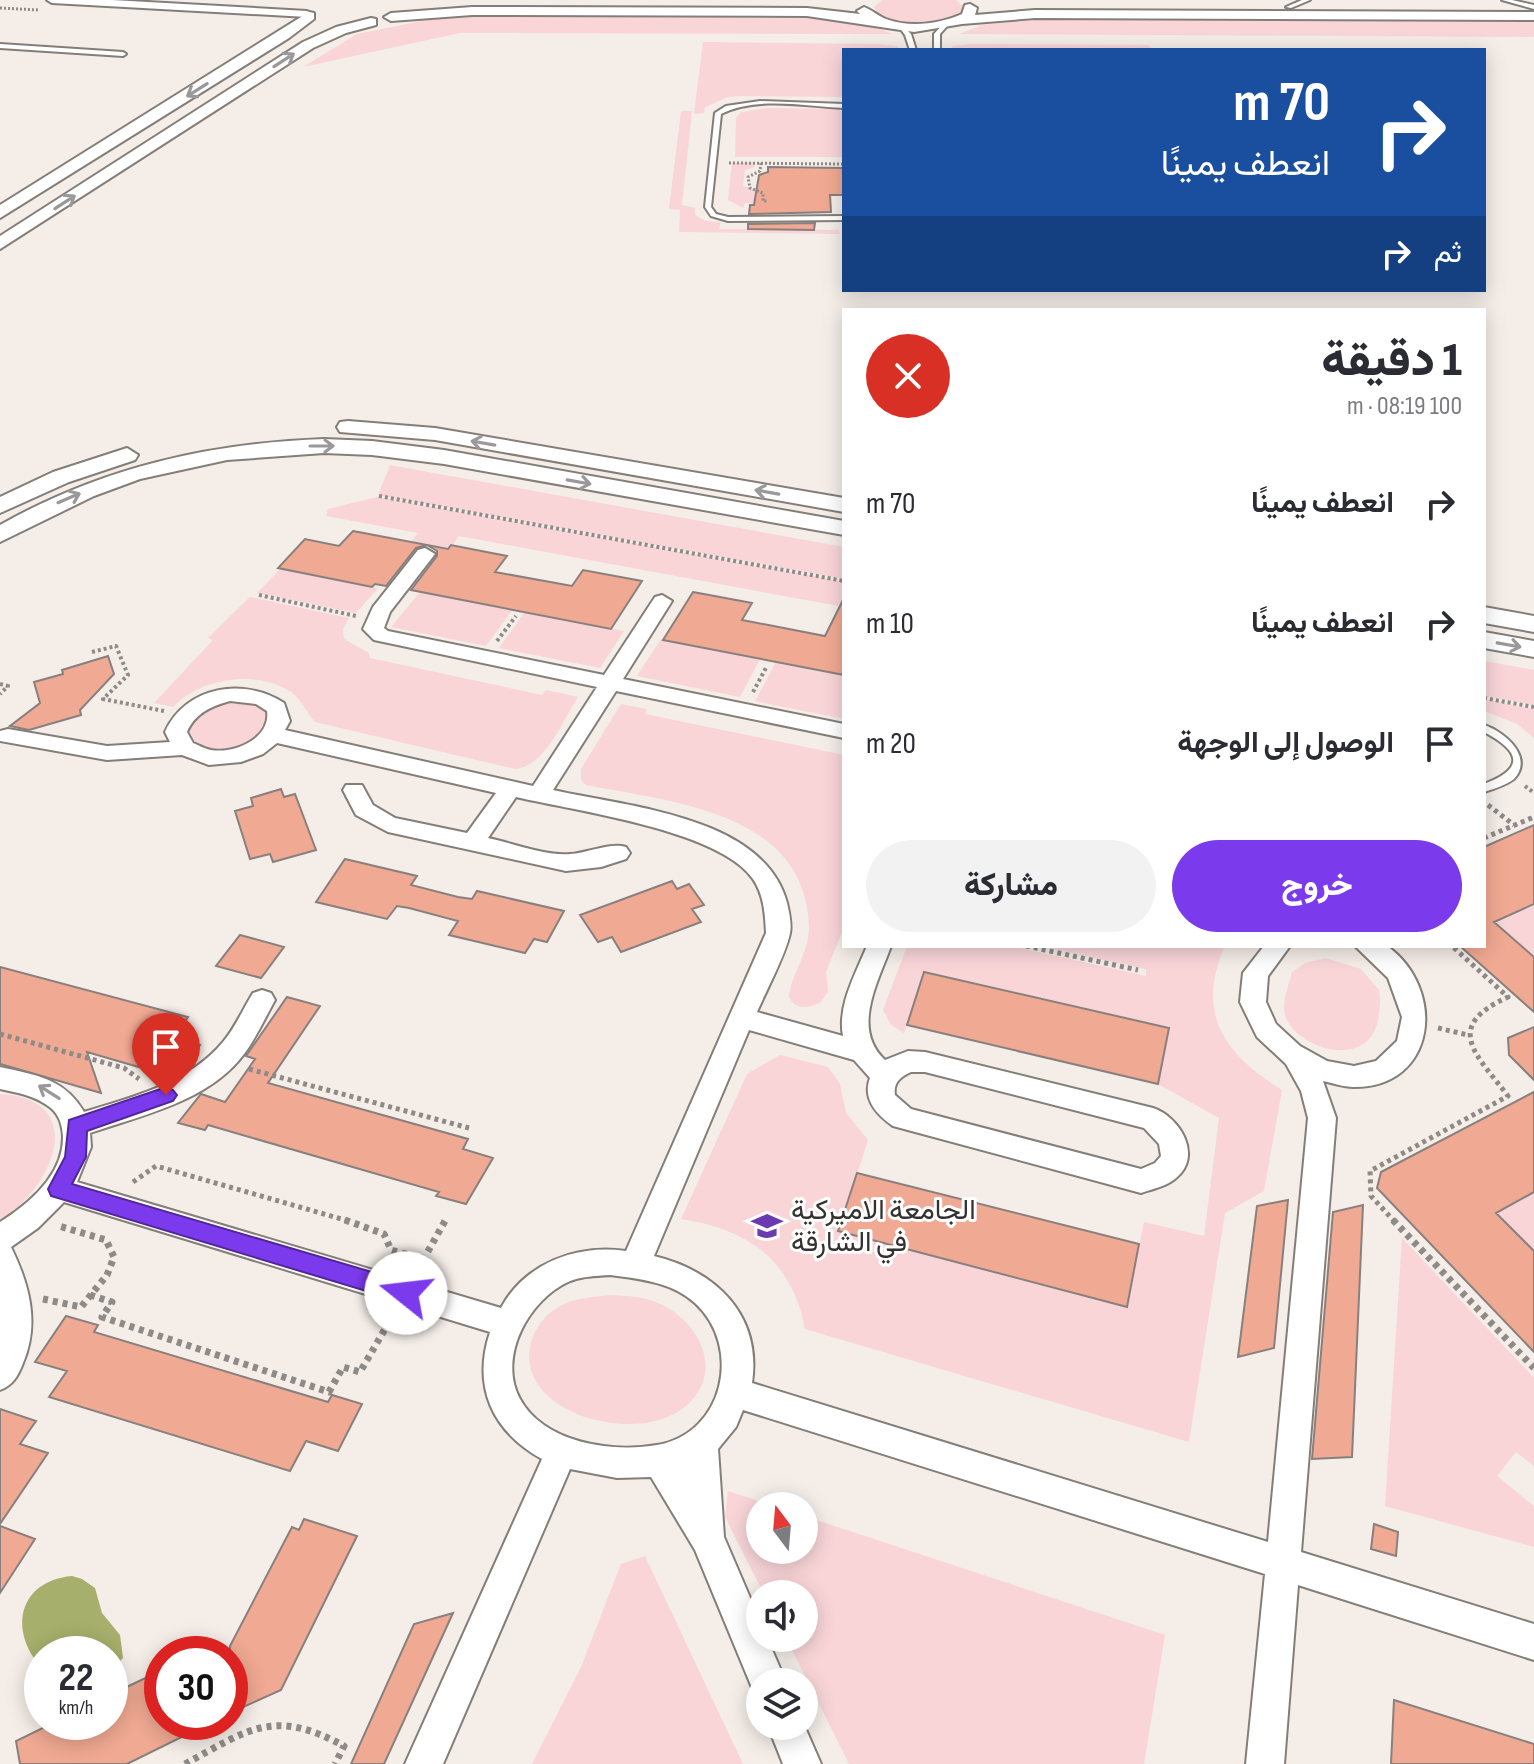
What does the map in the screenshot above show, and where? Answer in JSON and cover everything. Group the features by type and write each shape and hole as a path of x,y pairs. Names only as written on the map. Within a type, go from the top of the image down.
{"street":[{"path":"52,0 309,10 330,22 371,22"},
{"path":"391,17 406,10 409,0"},
{"path":"427,0 810,4 860,0"},
{"path":"871,0 863,6 864,12 879,21"},
{"path":"962,0 1016,5 1534,8"},
{"path":"962,0 971,12 962,20"},
{"path":"0,213 284,35 309,10"},
{"path":"0,244 308,45 341,30 391,17 472,11 791,12 845,15 899,25 945,25 962,20 1035,14 1534,16"},
{"path":"0,506 61,477 123,456 187,440 251,430 315,426 376,427 435,434 842,505"},
{"path":"0,535 66,499 168,465 259,449 324,445 422,455 842,528"},
{"path":"425,554 375,620 373,629 381,636 842,731"},
{"path":"539,795 662,601"},
{"path":"1486,615 1534,624"},
{"path":"1486,640 1534,649"},
{"path":"8,736 118,754 184,748 206,757 237,756 252,751 274,735 280,724 280,713 274,704 262,697 230,694 197,705 185,715 176,732 184,748"},
{"path":"274,735 714,837 738,850 758,867 772,887 778,910 778,933 635,1265"},
{"path":"472,843 511,788"},
{"path":"354,790 364,810 388,824 566,863 601,859 618,853"},
{"path":"878,948 853,1022 859,1051 884,1075"},
{"path":"1275,948 1266,955 1255,974 1253,997 1260,1022 1277,1045 1298,1061 1324,1072 1352,1075 1378,1072 1399,1061 1412,1039 1415,1014 1408,988 1392,963 1370,948"},
{"path":"77,1126 151,1100 200,1077 234,1048 262,1000"},
{"path":"743,1018 859,1051"},
{"path":"908,1061 925,1062 1137,1113 1153,1119 1166,1129 1175,1143 1175,1157 1169,1169 1157,1178 1141,1181 903,1118 890,1110 882,1099 880,1087 884,1075 894,1066 908,1061"},
{"path":"1265,1764 1322,1118 1314,1090 1298,1061"},
{"path":"1322,1118 1341,1085 1352,1075"},
{"path":"0,1078 28,1081 51,1091 68,1106 77,1126 75,1157 59,1189 31,1218 0,1238"},
{"path":"59,1189 509,1324"},
{"path":"0,1255 18,1306 15,1344 0,1376"},
{"path":"584,1263 635,1265 686,1280 707,1295 724,1314 735,1338 740,1364 737,1393 718,1429 701,1444 681,1455 659,1461 625,1463 592,1459 540,1440 521,1426 507,1409 499,1388 496,1366 500,1344 509,1324 521,1302 538,1285 560,1271 584,1263"},
{"path":"737,1393 1534,1642"},
{"path":"701,1444 707,1538"},
{"path":"424,1764 562,1450"},
{"path":"659,1461 707,1538 762,1668"},
{"path":"792,1740 802,1764"}],"lane":[{"path":"1289,7 1307,0"},
{"path":"1505,0 1534,8"},
{"path":"899,25 910,38 912,48"},
{"path":"937,48 936,38 945,25"},
{"path":"0,46 123,54"},
{"path":"842,106 749,105 723,109 718,113 708,207 713,215 728,219 842,218"},
{"path":"1486,729 1512,744 1519,757 1518,769 1511,776 1486,787"}],"path":[{"path":"725,163 842,164"},
{"path":"761,163 760,171 748,177 750,188 763,193 763,201 777,201"},
{"path":"379,496 842,581"},
{"path":"259,595 375,620"},
{"path":"92,652 116,646 128,675 103,699 185,715"},
{"path":"0,684 8,686 0,694"},
{"path":"1486,698 1534,707"},
{"path":"1486,804 1514,825"},
{"path":"1486,837 1534,817"},
{"path":"1035,948 1138,970"},
{"path":"1454,948 1508,997 1477,1012 1470,1023 1468,1035 1481,1064 1508,1096 1370,1171 1371,1196 1534,1368"},
{"path":"0,1034 124,1068 141,1082 151,1100"},
{"path":"221,1061 469,1128"},
{"path":"18,1306 54,1299 81,1307 113,1266 115,1257 111,1244 99,1237 31,1218"},
{"path":"90,1295 112,1302 102,1317 329,1392 343,1367 360,1372 445,1221"},
{"path":"185,1764 247,1732 285,1724 302,1726 344,1746 335,1764"}],"shaded area":[{"path":"882,0 956,0 967,10 964,15 942,21 919,24 897,22 876,12 874,7"},
{"path":"483,15 816,16 872,26 893,34 460,33 303,67 357,34 427,20"},
{"path":"1043,18 1534,21 1534,37 959,34 982,25"},
{"path":"703,42 898,46 842,48 842,97 728,97 705,107 704,113 694,114"},
{"path":"1149,45 1150,48 952,48"},
{"path":"768,108 842,109 842,157 735,157 736,118 741,112"},
{"path":"681,111 692,111 682,205 695,208 695,215 706,221 721,222 719,229 838,230 840,234 679,232 680,210 669,209"},
{"path":"732,163 753,163 755,167 745,170 743,186 756,190 756,199 829,204 745,203 743,208 728,200"},
{"path":"390,465 842,547 842,579 378,495"},
{"path":"377,497 842,582 842,607 459,536 450,548 411,542 418,533 326,516 328,509"},
{"path":"281,568 378,588 356,613 257,593"},
{"path":"420,592 513,609 486,646 391,627"},
{"path":"250,597 349,618 343,629 344,639 369,653 370,658 542,695 546,690 578,697 544,751 536,760 515,769 315,722 291,692 262,681 246,679 213,683 184,697 173,707 154,703 213,640 208,638"},
{"path":"525,612 624,631 600,668 499,648"},
{"path":"661,639 760,659 740,697 637,676"},
{"path":"1486,661 1534,670 1534,705 1486,696"},
{"path":"776,662 842,675 842,719 755,701"},
{"path":"1486,699 1534,709 1534,738 1517,724 1486,712"},
{"path":"230,701 263,708 267,712 267,727 234,748 216,750 196,744 189,730 196,718 211,707"},
{"path":"621,704 647,709 645,714 842,755 842,932 826,972 828,991 821,1002 804,1007 795,1005 789,997 809,927 802,888 785,858 760,836 728,819 656,798 586,785 581,780 581,769"},
{"path":"1534,904 1534,957 1501,928 1486,925"},
{"path":"906,948 1021,948 1146,976 1146,969 1049,948 1224,948 1216,970 1213,992 1220,1030 1244,1062 1282,1090 1264,1191 1225,1213 1189,1442 805,1329 790,1284 763,1252 727,1231 681,1219 747,1074 780,1055 828,1067 840,1084 846,1113 868,1140 839,1231 1127,1306 1144,1222 1204,1236 1219,1118 1158,1084 1168,1028 925,972 904,1033 891,1025 883,1010"},
{"path":"1326,958 1361,969 1379,990 1379,1014 1373,1034 1361,1045 1346,1050 1329,1049 1298,1034 1288,1022 1284,1008 1292,972 1305,963"},
{"path":"0,1094 28,1100 46,1111 54,1128 54,1147 47,1168 35,1188 19,1206 0,1220"},
{"path":"1534,1192 1534,1251 1479,1196 1510,1205"},
{"path":"1402,1238 1534,1378 1534,1466 1516,1452 1497,1476 1534,1506 1534,1547 1385,1506"},
{"path":"611,1295 643,1298 668,1308 693,1331 701,1345 705,1376 699,1391 687,1405 665,1418 638,1424 609,1423 580,1415 555,1402 538,1384 529,1361 534,1334 541,1322 564,1304"},
{"path":"728,1491 746,1497 746,1558 725,1517"},
{"path":"818,1521 1165,1635 1144,1764 849,1764 818,1702 818,1668 801,1668 793,1652 818,1652 818,1580 757,1580 749,1564 818,1564"},
{"path":"645,1556 743,1764 532,1764 581,1667 621,1564"},
{"path":"72,1576 95,1588 102,1613 120,1636 24,1636 24,1610 30,1598 40,1587"}],"building":[{"path":"768,167 842,168 842,195 830,195 831,212 749,214 750,205 754,205 759,175 768,172"},
{"path":"815,223 814,230 748,229 748,224"},
{"path":"353,531 427,545 416,548 386,586 375,584 372,587 278,568 305,539 339,546"},
{"path":"427,545 448,549 451,545 507,556 495,572 572,586 583,570 642,581 611,629 411,590 437,556 437,551"},
{"path":"693,592 752,603 742,620 825,636 842,602 842,675 663,640"},
{"path":"108,656 114,674 80,710 81,715 29,730 10,726 40,703 34,682"},
{"path":"281,789 284,797 295,794 316,850 273,862 270,854 250,859 235,811 253,806 251,798"},
{"path":"1534,825 1534,904 1494,922 1534,957 1534,1012 1462,948 1486,948 1486,846"},
{"path":"345,859 417,876 411,885 458,897 472,899 477,891 564,911 547,942 534,939 525,953 449,935 458,921 409,908 397,906 387,919 316,902"},
{"path":"672,881 677,889 689,884 704,905 692,909 701,922 621,952 612,937 598,942 580,915"},
{"path":"240,935 284,947 261,978 216,966"},
{"path":"0,967 188,1017 172,1038 200,1045 173,1077 87,1052 101,1093 0,1064"},
{"path":"924,972 1169,1028 1158,1084 907,1025"},
{"path":"287,997 320,1006 268,1083 468,1139 463,1149 493,1158 466,1204 436,1196 439,1192 208,1125 205,1130 178,1123 201,1094 225,1102 255,1059 246,1056"},
{"path":"1534,1027 1534,1080 1509,1055 1508,1038"},
{"path":"1534,1092 1534,1192 1496,1213 1534,1251 1534,1352 1377,1188 1381,1172"},
{"path":"857,1173 1139,1244 1127,1307 838,1231"},
{"path":"1288,1200 1274,1348 1238,1357 1257,1206"},
{"path":"1363,1205 1352,1457 1312,1459 1333,1212"},
{"path":"66,1316 98,1325 94,1332 328,1402 332,1395 362,1404 338,1451 306,1441 290,1471 49,1397 67,1371 35,1362"},
{"path":"0,1409 36,1421 20,1444 48,1453 0,1524"},
{"path":"304,1519 357,1536 281,1690 248,1705 248,1636 235,1636 292,1527 299,1530"},
{"path":"1374,1524 1398,1532 1396,1556 1371,1549"},
{"path":"0,1526 35,1539 0,1593"},
{"path":"453,1613 384,1764 351,1764 414,1624"},
{"path":"144,1679 144,1740 176,1740 127,1764 20,1764 16,1741 24,1737 24,1740 128,1740 128,1686"},
{"path":"1394,1700 1534,1744 1534,1764 1391,1764"}],"place":[{"name":"الجامعة الاميركية في الشارقة","path":"767,1226"}],"route":[{"path":"166,1095 77,1126 75,1157 59,1189 406,1293"}]}
